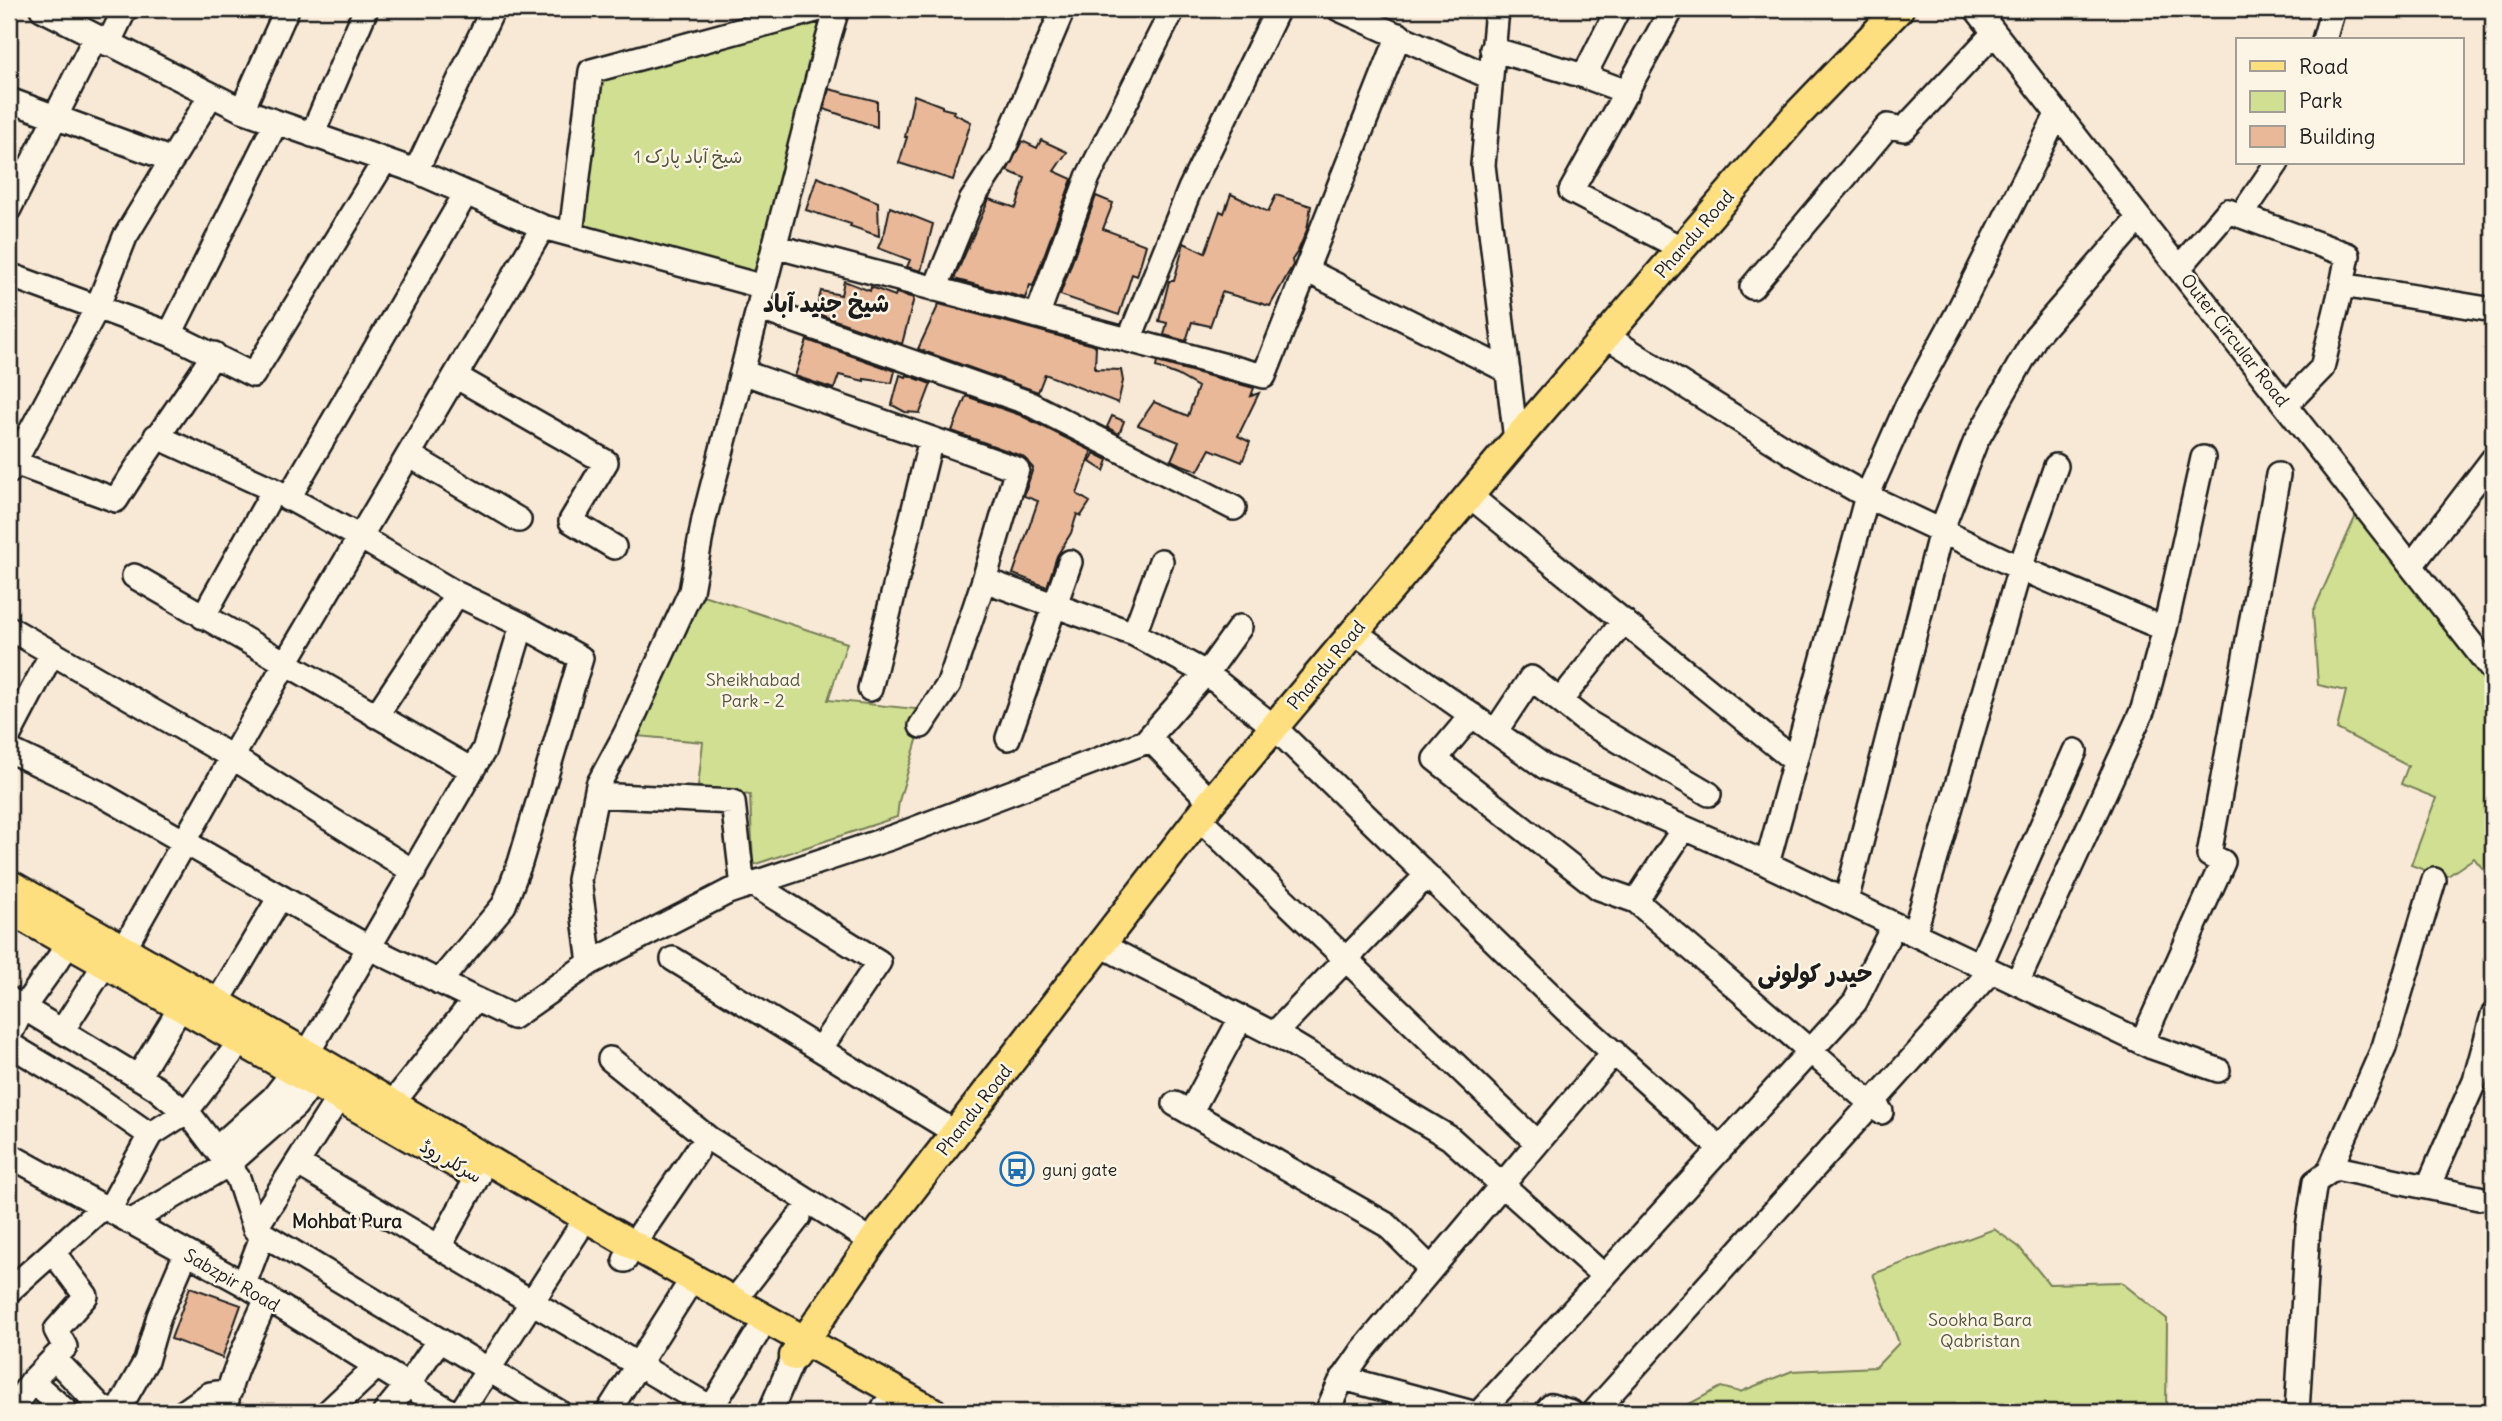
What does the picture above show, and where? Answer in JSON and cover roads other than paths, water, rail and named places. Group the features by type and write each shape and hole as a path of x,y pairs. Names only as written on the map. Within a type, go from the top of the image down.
{"main road":[{"name":"Phandu Road","path":"799,1348 873,1242 1205,810 1681,248 1795,117 1899,9"},
{"path":"9,884 114,961 216,1003 305,1069 629,1252 734,1301 799,1348 933,1412"},
{"name":"سرکلر روڈ","path":"9,909 69,944 114,961 181,1007 241,1041 305,1069 339,1097 385,1112 478,1176 577,1232 629,1252 684,1292 757,1334 799,1348 886,1411"}],"street":[{"path":"41,9 242,110 416,171 543,227 761,298 1026,402 1234,508"},
{"path":"9,209 55,117 125,9"},
{"path":"242,110 288,9"},
{"path":"312,135 366,9"},
{"path":"416,171 493,9"},
{"path":"571,234 592,71 820,9"},
{"path":"590,963 579,880 598,785 625,735 691,591 704,519 837,9"},
{"path":"935,289 971,201 1001,155 1063,9"},
{"path":"1037,316 1088,177 1173,9"},
{"path":"1129,340 1190,189 1278,9"},
{"path":"1339,9 1490,77"},
{"path":"1497,9 1483,165 1516,440"},
{"path":"1584,76 1619,9"},
{"path":"1672,9 1572,191 1681,248"},
{"name":"Outer Circular Road","path":"1976,9 2411,566 2489,655"},
{"path":"2325,38 2333,9"},
{"path":"1752,287 1888,127 1904,129 1994,33"},
{"path":"774,246 1264,376 1399,35"},
{"path":"1492,49 1584,76 1627,92"},
{"path":"211,95 125,237 97,308 10,465 116,500 156,436 169,423 214,354"},
{"path":"9,100 172,160"},
{"path":"1767,864 1867,496 1908,406 2057,113"},
{"path":"170,334 275,122"},
{"path":"9,275 170,334 253,375 385,160"},
{"path":"2241,215 2276,164"},
{"path":"203,617 281,495 466,192"},
{"path":"2179,268 2228,211 2348,255 2322,368 2286,405"},
{"path":"1846,901 1941,530 1975,443 2036,336 2139,218"},
{"path":"55,1071 69,1035 543,227"},
{"path":"1306,270 1508,371"},
{"path":"2342,285 2493,310"},
{"path":"1606,336 1790,452 1867,496 2020,568 2165,629"},
{"path":"742,372 1017,469 949,684 921,726"},
{"path":"455,376 606,462 571,522 614,547"},
{"path":"156,436 281,495 360,537 457,594 522,625 581,658 520,863 504,905 439,982"},
{"path":"870,689 931,439"},
{"path":"409,455 519,520"},
{"path":"2017,983 2143,709 2165,629 2203,458"},
{"path":"2411,566 2493,459"},
{"path":"1480,1412 1855,1002 1904,929 2020,568 2056,466"},
{"path":"2143,1042 2223,862 2208,855 2278,475"},
{"path":"1470,496 1795,761"},
{"path":"1008,738 1070,562"},
{"path":"1133,634 1161,562"},
{"path":"134,576 472,770"},
{"path":"984,580 1133,634 1206,673 1274,727 1566,1010 1721,1149"},
{"path":"376,716 457,594"},
{"path":"1560,701 1624,621"},
{"path":"130,1222 295,1107 305,1069 368,947 484,750 522,625"},
{"path":"9,750 99,793 368,947 513,1017 590,963 728,892 893,837 1145,742 1206,673 1240,627"},
{"path":"9,628 232,757 414,872"},
{"path":"1354,632 1545,768 1767,864 2143,1042 2218,1070"},
{"path":"9,735 15,709 52,653"},
{"path":"1495,732 1531,678 1584,720 1709,794"},
{"path":"1472,715 1436,759 1599,888 1636,901 1876,1108"},
{"path":"1149,738 1205,810 1347,958 1537,1143"},
{"path":"1594,1412 1876,1108 1986,968 2075,751"},
{"path":"596,795 733,802 748,885 879,962 820,1049"},
{"path":"1636,901 1684,828"},
{"path":"1274,1034 1427,875"},
{"path":"2297,1412 2308,1227 2315,1182 2329,1172 2384,1046 2434,880"},
{"path":"216,1003 280,897"},
{"path":"9,1036 16,1003 69,944"},
{"path":"1101,945 1274,1034 1450,1139 1604,1276"},
{"path":"673,959 956,1133"},
{"path":"385,1112 475,999"},
{"path":"16,1003 165,1094 186,1112 238,1178 259,1231 558,1412"},
{"path":"138,1077 181,1007"},
{"path":"2428,1187 2475,1080 2493,1016"},
{"path":"1241,1018 1182,1109 1387,1225 1431,1269"},
{"path":"12,1281 106,1209 150,1135 186,1112 241,1041"},
{"path":"9,1044 55,1071 150,1135"},
{"path":"1327,1412 1343,1378 1363,1350 1614,1052"},
{"path":"610,1059 708,1138 873,1242"},
{"path":"244,1284 259,1231 339,1097"},
{"path":"629,1252 697,1151"},
{"name":"Sabzpir Road","path":"9,1155 244,1284 451,1412"},
{"path":"297,1164 637,1364 710,1410 757,1334"},
{"path":"2331,1167 2479,1198"},
{"path":"439,1247 478,1176"},
{"path":"734,1301 799,1217"},
{"path":"461,1412 577,1232"},
{"path":"10,1412 32,1381 65,1347 56,1330 86,1296 53,1252"},
{"path":"54,1358 101,1407 115,1412 146,1361 159,1316 186,1253"},
{"path":"608,1412 684,1292"},
{"path":"184,1412 210,1394 228,1402 267,1298"},
{"path":"385,1412 439,1340"},
{"path":"770,1412 799,1348"},
{"path":"343,1409 377,1366"},
{"path":"1343,1378 1469,1412"},
{"path":"32,1381 68,1412 85,1390"},
{"path":"1546,1412 1551,1406 1571,1412"}],"place":[{"name":"gunj gate","path":"1017,1169"}],"district":[{"name":"شیخ جنید آباد","path":"826,303"},
{"name":"حیدر کولونی","path":"1815,973"},
{"name":"Mohbat Pura","path":"347,1221"}],"park label":[{"name":"شیخ آباد پارک 1","path":"688,156"},
{"name":"Sheikhabad Park - 2","path":"753,689"},
{"name":"Sookha Bara Qabristan","path":"1980,1329"}]}
